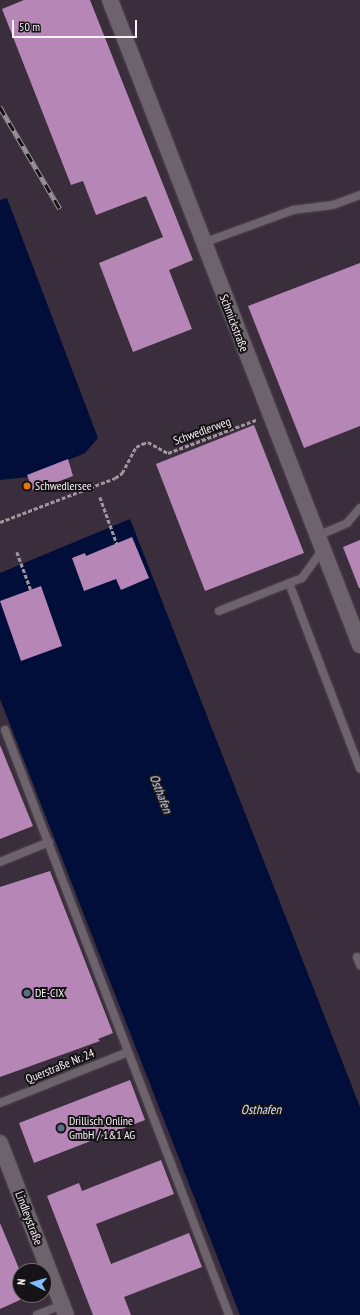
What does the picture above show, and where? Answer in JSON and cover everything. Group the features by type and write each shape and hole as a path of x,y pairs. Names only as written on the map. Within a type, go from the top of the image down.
{"street":[{"name":"Schmickstraße","path":"110,0 360,645"},
{"name":"Lindleystraße","path":"0,1143 64,1310"}],"lane":[{"path":"203,243 293,210 333,205 360,195"},
{"path":"219,611 302,578 320,543 347,523 360,508"},
{"path":"289,583 360,769"},
{"path":"5,730 229,1315"},
{"path":"0,862 49,842"},
{"path":"357,957 360,965"},
{"name":"Querstraße Nr. 24","path":"0,1103 128,1052"},
{"path":"37,1315 64,1310"}],"path":[{"name":"Schwedlerweg","path":"0,522 115,478 122,473 136,447 142,444 148,442 168,453 270,415"},
{"path":"100,497 117,544"},
{"path":"17,552 31,590"}],"shaded area":[{"name":"Osthafen","path":"0,0 360,0 360,1315 0,1315"}],"water":[{"name":"Schwedlersee","path":"7,198 98,438 85,453 28,477 0,480 0,200"},
{"name":"Osthafen","path":"130,519 360,1107 360,1315 240,1315 0,699 0,573"}],"building":[{"path":"24,0 90,0 193,260 169,270 192,329 133,352 99,263 163,237 146,196 96,215 83,181 71,185 2,9"},
{"path":"360,263 360,426 304,448 248,306"},
{"path":"254,425 304,553 205,591 156,464"},
{"path":"68,459 73,476 33,491 27,475"},
{"path":"132,537 149,578 121,590 116,579 84,591 72,558 85,553 86,556"},
{"path":"360,540 360,588 359,588 343,547"},
{"path":"41,586 62,646 21,661 0,601"},
{"path":"0,745 33,826 0,839"},
{"path":"50,871 113,1033 98,1039 100,1041 0,1077 0,887"},
{"path":"130,1080 145,1120 34,1163 19,1123"},
{"path":"161,1160 174,1194 96,1224 111,1264 189,1233 202,1267 124,1297 131,1315 93,1315 47,1196 79,1183 82,1191"},
{"path":"0,1223 17,1263 12,1263 12,1303 13,1303 0,1309"}],"railway":[{"path":"0,107 60,209"}],"place":[{"name":"Schwedlersee","path":"27,486"},
{"name":"DE-CIX","path":"27,993"},
{"name":"Drillisch Online GmbH / 1&1 AG","path":"61,1128"}]}
